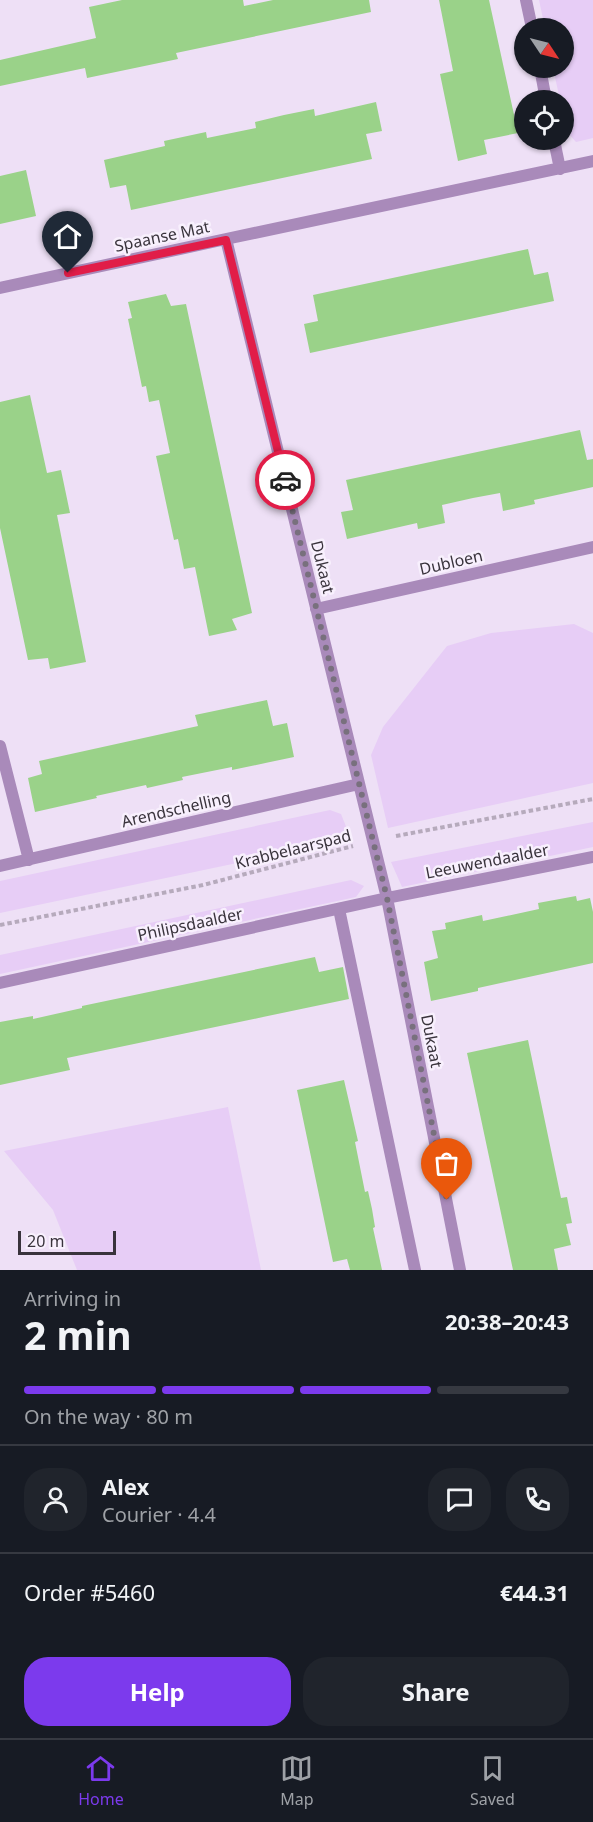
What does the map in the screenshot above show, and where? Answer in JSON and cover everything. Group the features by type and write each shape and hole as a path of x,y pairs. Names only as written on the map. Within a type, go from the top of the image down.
{"street":[{"path":"526,0 530,18"},
{"path":"556,150 560,169"},
{"path":"226,240 593,161"},
{"name":"Spaanse Mat","path":"0,288 226,240"},
{"name":"Dukaat","path":"226,240 387,898 460,1270"},
{"name":"Dubloen","path":"316,609 593,547"},
{"path":"0,746 29,860"},
{"name":"Arendschelling","path":"0,866 359,784"},
{"name":"Leeuwendaalder","path":"387,898 593,857"},
{"name":"Philipsdaalder","path":"0,983 387,898"},
{"path":"339,909 415,1270"}],"path":[{"name":"Krabbelaarspad","path":"0,925 203,885 373,841 593,799"}],"shaded area":[{"path":"539,0 593,0 593,138 576,142 574,140 574,90 558,90 555,78 574,78 574,18 543,18"},
{"path":"574,624 593,633 593,783 388,828 371,755 383,727 447,646 491,633"},
{"path":"330,810 341,814 351,839 0,913 0,881"},
{"path":"593,822 593,847 402,887 391,862"},
{"path":"351,880 364,886 356,897 0,974 0,955"},
{"path":"228,1107 261,1270 77,1270 53,1210 4,1151"}],"building":[{"path":"122,0 243,0 244,6 273,0 369,0 371,12 176,53 178,59 87,78 85,68 0,86 0,60 96,38 89,7"},
{"path":"439,0 489,0 514,115 514,134 484,140 487,154 458,161 440,74 453,71"},
{"path":"376,102 382,131 366,134 372,159 131,210 126,185 110,188 104,160 165,146 164,141 206,132 207,138 256,128 255,122 284,115 314,109 315,116"},
{"path":"26,170 36,216 0,224 0,176"},
{"path":"528,249 534,275 548,272 554,301 310,353 304,324 318,321 313,295"},
{"path":"166,294 171,306 186,304 252,613 232,619 237,630 209,636 195,567 184,569 178,539 174,540 156,456 170,453 159,400 149,402 146,386 142,387 128,319 132,318 128,302"},
{"path":"30,395 47,473 61,470 70,513 57,515 86,662 50,669 48,658 28,660 0,528 0,402"},
{"path":"580,430 587,460 593,459 593,487 534,500 535,504 503,511 500,493 473,498 442,505 445,523 418,529 417,523 347,539 341,512 353,510 346,480"},
{"path":"267,700 273,726 287,723 294,757 232,770 232,767 182,777 183,780 147,788 146,785 35,812 28,778 42,774 39,761 198,726 195,715"},
{"path":"576,896 577,901 590,898 593,912 593,963 478,988 478,991 431,1001 424,962 438,958 432,931 446,929 445,923 482,915 483,921 539,909 538,903"},
{"path":"315,957 319,972 343,967 349,999 67,1058 70,1070 0,1085 0,1022 33,1016 33,1019 82,1008 82,1006"},
{"path":"528,1040 561,1198 567,1197 572,1223 566,1224 571,1245 554,1249 558,1270 513,1270 467,1053"},
{"path":"344,1080 358,1141 355,1142 365,1192 368,1191 372,1209 375,1227 373,1228 382,1270 350,1270 347,1259 333,1262 297,1090"}],"way so far":[{"path":"285,480 387,898 447,1200"}],"route":[{"path":"68,273 226,240 285,480"}]}
